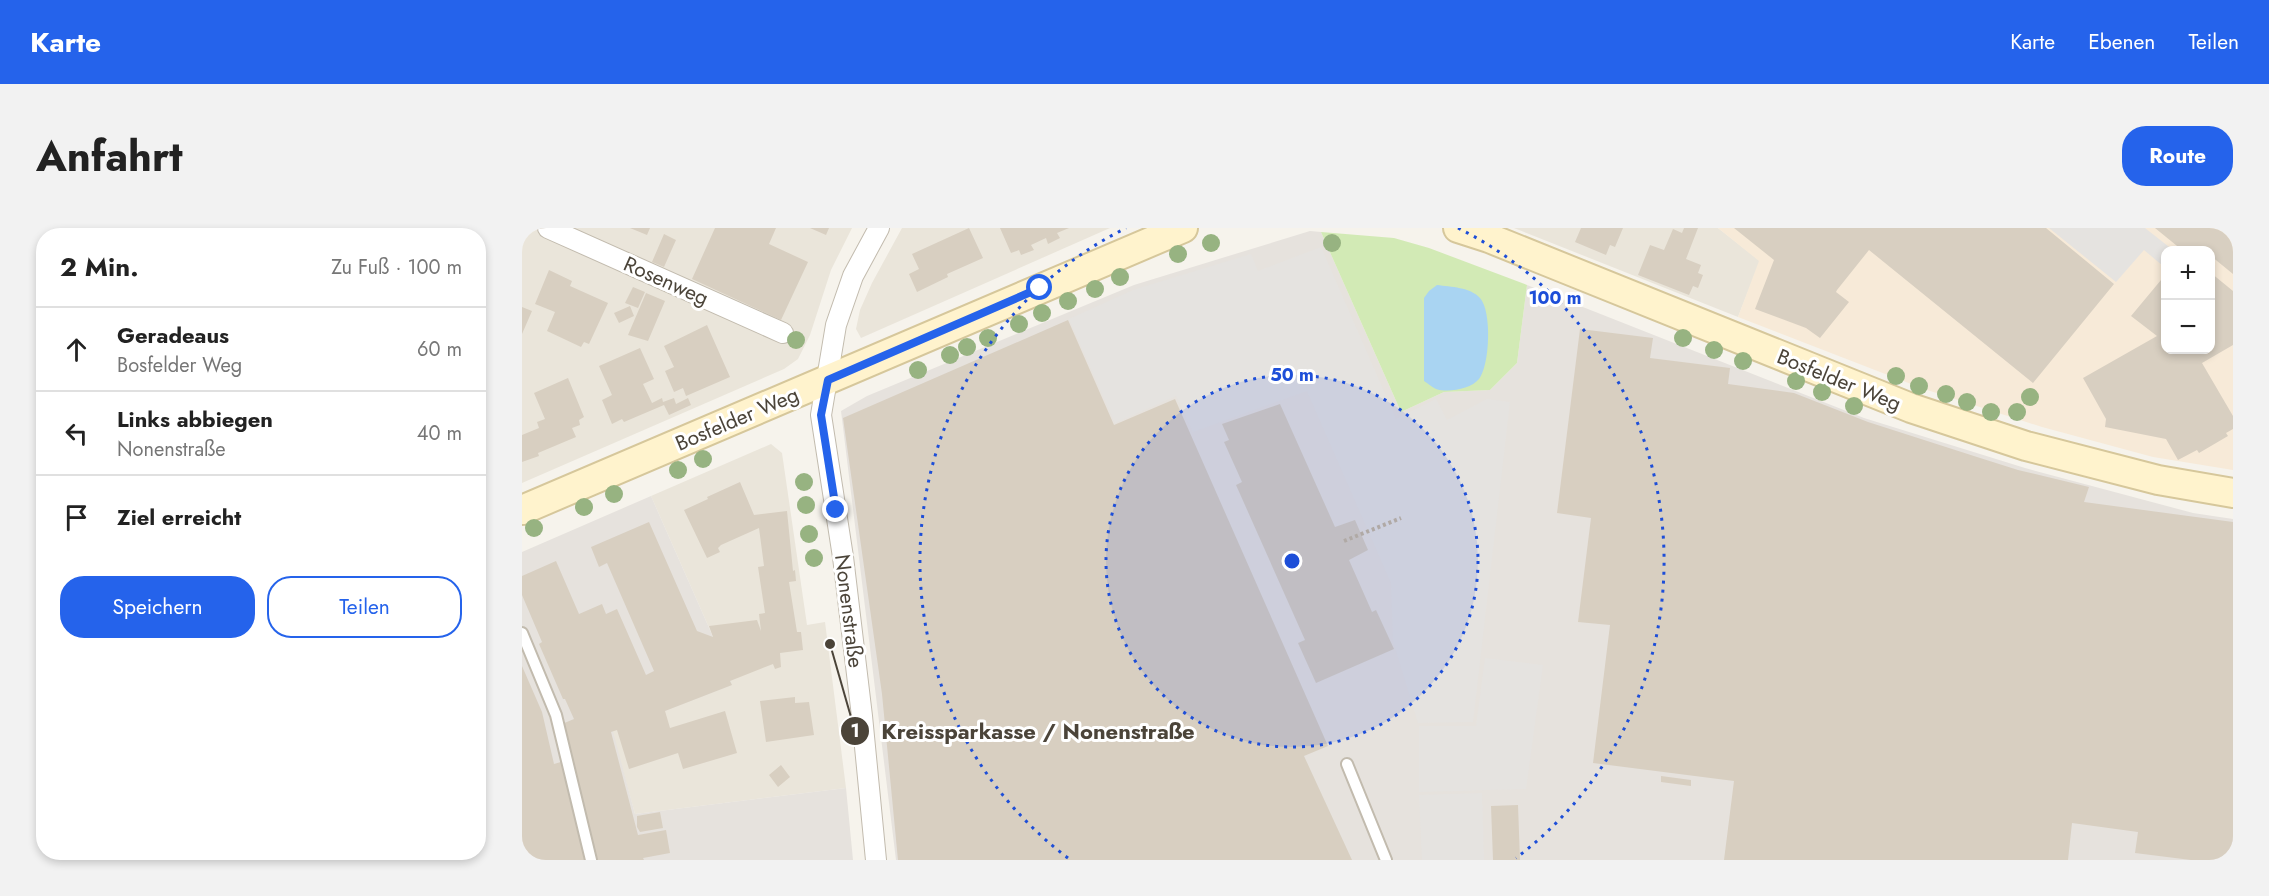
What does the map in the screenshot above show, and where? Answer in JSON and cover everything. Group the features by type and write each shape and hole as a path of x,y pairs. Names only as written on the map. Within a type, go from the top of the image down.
{"street":[{"name":"Nonenstraße","path":"876,860 861,705 843,557 821,415 836,325 853,276 879,228"},
{"name":"Bosfelder Weg","path":"522,510 1184,228"},
{"name":"Bosfelder Weg","path":"1458,228 1489,238 1911,408 2026,446 2158,480 2233,493"},
{"name":"Rosenweg","path":"556,229 783,333"}],"lane":[{"path":"522,633 556,715 591,860"},
{"path":"1347,764 1386,860"}],"path":[{"path":"1344,541 1401,518"}],"shaded area":[{"path":"522,228 852,228 831,270 810,335 798,359 784,369 522,483"},
{"path":"902,228 1110,228 861,338 856,329 860,310"},
{"path":"1514,228 1718,228 1760,261 1738,317"},
{"path":"1718,228 2233,228 2233,470 2153,457 2042,427 1924,389 1738,317 1759,261"},
{"path":"2049,228 2145,228 2168,246 2161,246 2161,264 2144,250 2116,282"},
{"path":"1310,231 1321,232 1401,412 1444,392 1490,390 1517,363 1527,285 1864,418 2025,468 2193,513 2233,519 2233,860 896,860 841,411 867,396 1134,285"},
{"path":"1321,247 1396,419 1436,399 1447,420 1487,399 1510,402 1473,722 1418,723 1393,641 1391,583 1307,391 1193,432 1176,396 1115,423 1069,319 1133,290 1251,254 1258,271"},
{"path":"771,444 782,453 807,625 825,622 846,788 635,814 612,731 714,639 651,496"},
{"path":"651,496 732,685 613,731 635,814 846,788 853,860 522,860 522,552"},
{"path":"1485,658 1543,665 1526,789 1419,792 1419,726 1476,726"},
{"path":"1482,793 1484,860 1422,860 1419,795"}],"green space":[{"path":"1321,232 1394,238 1429,248 1527,285 1517,363 1490,390 1444,392 1401,412"}],"water":[{"path":"1437,285 1460,288 1476,294 1484,305 1488,326 1487,351 1483,372 1479,379 1471,385 1447,391 1436,389 1424,381 1424,298"}],"building":[{"path":"630,228 650,228 647,235"},
{"path":"715,228 776,228 769,244 808,262 781,320 692,279"},
{"path":"810,228 829,228 826,235"},
{"path":"969,228 983,258 947,274 948,277 917,292 909,274 919,269 912,254"},
{"path":"1000,228 1069,228 1057,233 1060,238 1048,244 1046,238 1031,245 1034,250 1021,255 1019,250 1011,253"},
{"path":"1581,228 1623,228 1615,247 1610,245 1606,255 1575,242"},
{"path":"1684,228 1698,228 1686,259 1701,265 1698,273 1703,275 1698,288 1693,286 1689,295 1638,275 1650,245 1664,250 1673,229 1682,233"},
{"path":"1734,228 2046,228 2114,284 2033,383 1869,250 1837,290 1836,292 1849,302 1820,338 1806,328 1755,309 1774,260"},
{"path":"2155,228 2233,228 2233,274 2215,259 2215,246 2177,246"},
{"path":"664,234 676,240 664,267 652,262"},
{"path":"549,270 572,281 570,286 608,303 589,344 584,342 581,347 547,331 555,312 535,304"},
{"path":"2215,276 2233,291 2233,345 2202,363 2233,416 2233,429 2226,433 2228,436 2199,453 2197,450 2178,460 2166,439 2105,427 2106,419 2083,378 2157,336 2131,316 2161,280 2161,354 2215,354"},
{"path":"633,287 645,292 638,308 625,303"},
{"path":"646,293 665,301 648,341 628,335"},
{"path":"630,306 634,316 619,323 614,313"},
{"path":"522,307 532,311 522,334"},
{"path":"1068,320 1114,425 1175,399 1328,746 1304,756 1352,860 898,860 882,694 843,418"},
{"path":"707,325 730,377 686,396 683,388 674,392 665,371 674,367 664,346"},
{"path":"1580,329 1653,338 1650,358 1730,368 1728,384 1794,393 1868,422 1977,457 2018,470 2089,487 2084,502 2233,522 2233,860 2191,860 2135,853 2138,832 2072,823 2068,860 1724,860 1734,781 1593,763 1610,625 1578,622 1591,518 1557,513"},
{"path":"640,348 654,379 643,384 652,403 662,398 663,402 674,398 676,404 688,398 691,405 669,415 664,405 624,422 622,419 612,424 602,400 612,395 599,366"},
{"path":"568,378 584,417 579,420 580,425 572,428 576,437 522,462 522,435 539,428 537,422 545,419 534,393"},
{"path":"1280,404 1335,527 1355,520 1368,550 1349,560 1372,612 1376,610 1394,649 1316,683 1298,643 1305,640 1236,485 1242,482 1224,442 1229,440 1222,424"},
{"path":"740,482 754,515 787,511 796,581 789,582 797,632 801,632 803,650 780,653 781,667 775,669 773,664 730,681 732,685 665,711 670,728 725,711 737,753 683,769 678,753 629,769 617,730 611,732 638,835 666,830 670,853 643,858 644,860 522,860 522,666 542,712 554,764 571,759 562,724 574,719 539,644 542,642 522,595 522,576 556,561 579,614 602,604 606,614 617,609 646,675 654,671 607,563 599,567 591,547 649,522 697,631 713,637 709,626 757,620 761,631 759,614 765,613 758,567 764,566 759,528 721,545 718,548 720,552 707,558 684,510"},
{"path":"795,697 795,703 809,702 814,735 766,742 760,701"},
{"path":"781,765 790,777 778,787 769,775"},
{"path":"1661,776 1691,780 1691,786 1661,782"},
{"path":"1518,805 1520,860 1493,860 1491,806"},
{"path":"660,812 663,828 640,832 637,827 637,816"}],"place":[{"name":"Kreissparkasse / Nonenstraße","path":"830,644"}],"route":[{"path":"836,510 821,415 828,380 1040,288"}]}
